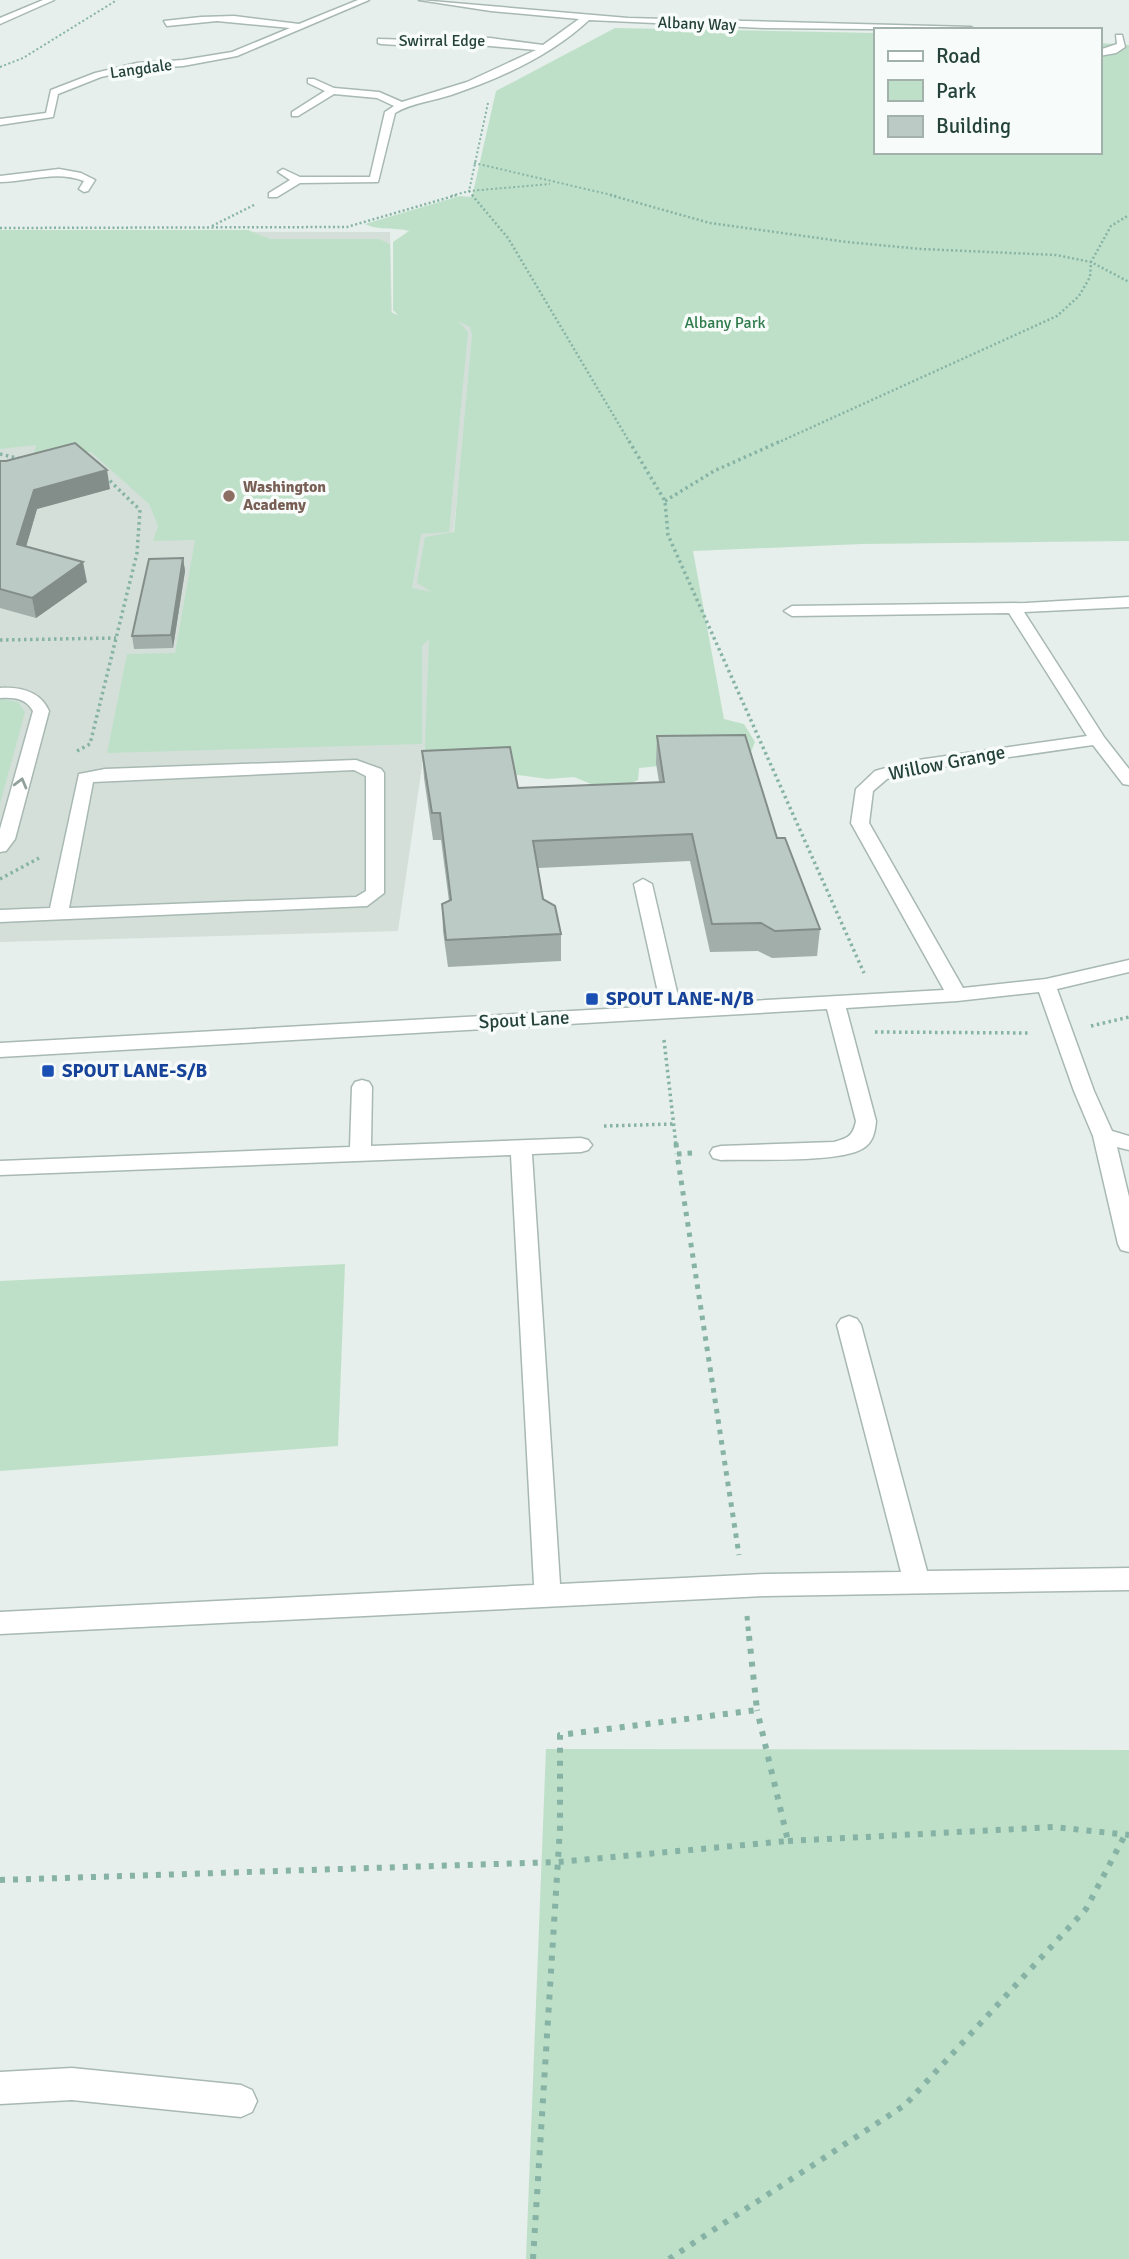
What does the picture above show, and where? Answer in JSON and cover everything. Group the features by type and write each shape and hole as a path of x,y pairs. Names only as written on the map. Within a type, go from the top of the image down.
{"street":[{"path":"0,21 50,0"},
{"name":"Langdale","path":"0,122 50,116 54,92 98,75 137,66 213,60 234,54 365,0"},
{"name":"Albany Way","path":"423,0 476,8 586,18 698,24 880,28"},
{"path":"476,8 494,0"},
{"path":"11,2 32,6"},
{"path":"167,23 203,17 255,19 300,27"},
{"name":"Swirral Edge","path":"311,80 332,91 379,95 400,105 435,98 466,87 544,48 579,27 586,18"},
{"path":"1101,53 1122,46 1119,37"},
{"name":"Swirral Edge","path":"381,41 415,43 444,39 490,41 544,48"},
{"path":"295,114 332,91"},
{"path":"283,172 298,180 374,180 390,112 400,105"},
{"path":"0,179 19,180 37,173 75,173 90,180 84,189"},
{"path":"274,195 298,180"},
{"path":"792,611 964,606 1014,608 1080,602 1129,602"},
{"path":"1014,608 1097,739 1129,780"},
{"path":"0,692 26,696 34,700 41,711 6,839 0,847"},
{"name":"Willow Grange","path":"957,995 860,822 865,789 881,775 911,766 1097,739"},
{"path":"0,916 58,914 360,902 375,893 375,774 356,765 104,774 85,778 58,914"},
{"path":"643,884 666,1012"},
{"name":"Spout Lane","path":"0,1050 957,995 1046,985 1129,966"},
{"path":"1046,985 1084,1091 1104,1136 1129,1244"},
{"path":"722,1153 834,1149 855,1144 864,1135 866,1121 835,1002"},
{"path":"359,1154 362,1087"},
{"path":"1104,1136 1129,1143"},
{"path":"0,1168 581,1146"},
{"path":"521,1148 548,1596"},
{"path":"849,1325 917,1582"},
{"path":"0,1623 744,1586 1129,1578"},
{"path":"0,2088 72,2084 241,2101"}],"path":[{"path":"0,67 23,58 117,0"},
{"path":"490,94 469,191 508,238 665,501 668,535 876,999"},
{"path":"474,163 594,190 710,223 847,242 921,249 1056,255 1091,262 1129,282"},
{"path":"0,228 347,227 469,191 557,183"},
{"path":"209,228 274,195"},
{"path":"665,501 714,471 1056,316 1079,296 1090,276 1091,262 1111,226 1129,215"},
{"path":"0,454 23,460"},
{"path":"68,757 89,744 137,553 140,510 104,475"},
{"path":"0,640 116,638"},
{"path":"0,879 44,854"},
{"path":"666,1012 673,1124 744,1586 757,1710 788,1841"},
{"path":"842,1031 1063,1033 1129,1017"},
{"path":"581,1146 579,1127 673,1124"},
{"path":"677,1154 722,1153"},
{"path":"533,2259 558,1863 560,1735 757,1710"},
{"path":"0,1880 558,1863 788,1841 1054,1827 1127,1835 1086,1909 905,2105 669,2259"}],"shaded area":[{"name":"Washington Academy","path":"0,231 390,232 392,314 479,319 439,650 398,931 0,942"}],"green space":[{"name":"Albany Park","path":"615,28 874,33 874,154 1101,154 1101,43 1129,45 1129,541 862,544 693,551 724,719 744,724 755,742 749,757 639,768 638,780 619,789 598,787 574,777 548,779 518,775 486,781 424,771 429,639 422,646 422,744 107,753 127,654 175,653 195,540 153,541 158,526 149,504 91,452 38,455 34,453 36,445 0,449 0,230 248,230 270,239 379,239 390,244 391,312 399,316 393,310 393,242 409,231 365,224 460,196 472,197 496,91","holes":["458,321 470,327 472,335 454,532 425,537 417,583 432,592 412,588 421,534 449,532 468,332"]},
{"path":"0,699 18,702 25,712 0,804"},
{"path":"345,1264 338,1446 0,1471 0,1281"},
{"path":"546,1749 1129,1750 1129,2259 526,2259"}],"building":[{"path":"75,443 107,470 34,490 17,544 83,562 32,598 0,589 0,461"},
{"path":"183,558 171,635 132,636 149,559"},
{"path":"745,735 777,838 785,838 820,929 775,931 761,923 712,924 692,834 533,841 543,899 555,906 561,934 446,940 442,904 451,900 440,813 432,813 422,751 510,747 518,788 664,782 657,736"}],"place":[{"name":"Washington Academy","path":"229,496"},
{"name":"SPOUT LANE-N/B","path":"592,999"},
{"name":"SPOUT LANE-S/B","path":"48,1071"}]}
